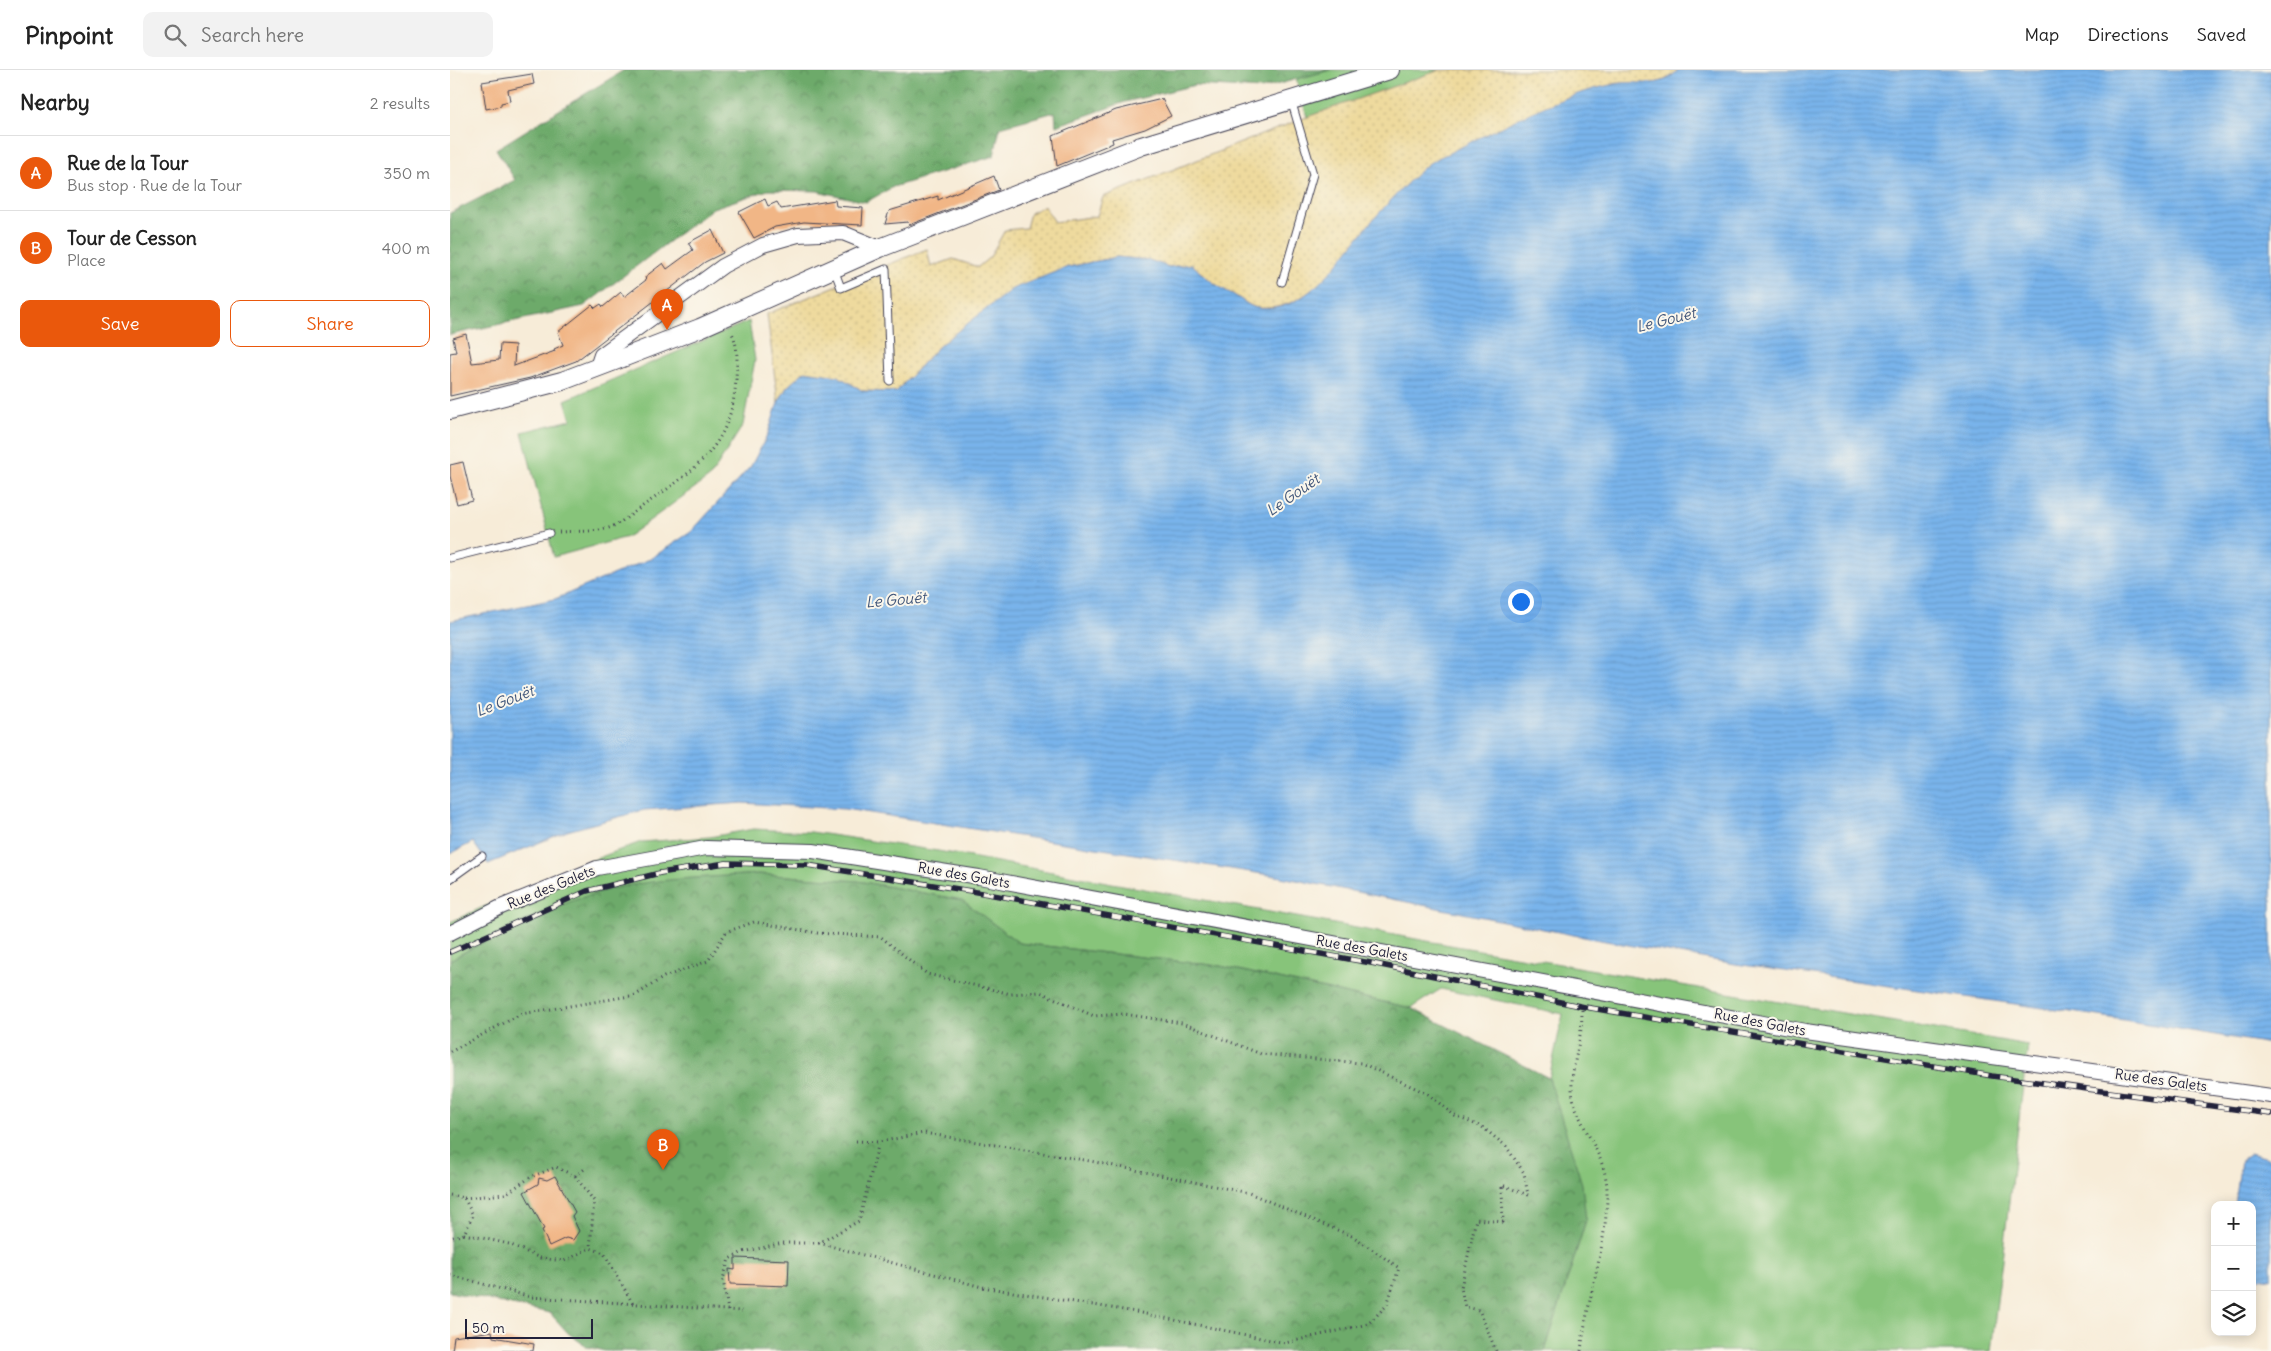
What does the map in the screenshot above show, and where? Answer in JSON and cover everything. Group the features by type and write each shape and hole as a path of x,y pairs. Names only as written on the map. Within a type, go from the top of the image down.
{"street":[{"path":"450,410 562,381 725,317 880,248 1141,146 1390,70"},
{"path":"597,367 601,355 723,266 763,245 798,235 843,233 880,248"},
{"name":"Rue des Galets","path":"450,933 501,907 597,868 706,848 813,851 979,878 1584,988 1805,1031 2271,1096"}],"lane":[{"path":"1282,282 1313,174 1291,100"},
{"path":"834,268 842,288 886,269 890,381"},
{"path":"450,558 549,533"},
{"path":"450,879 482,856"}],"path":[{"path":"549,533 606,529 688,474 706,458 723,435 735,393 737,343 725,317"},
{"path":"450,1052 521,1014 636,995 664,977 708,961 726,932 754,922 817,933 881,937 927,974 1011,994 1040,992 1094,1016 1124,1014 1182,1024 1261,1054 1362,1063 1428,1094 1455,1116 1482,1127 1506,1146 1524,1173 1528,1196 1502,1186 1503,1222 1476,1219 1461,1288 1465,1307 1479,1310 1496,1351"},
{"path":"1581,1351 1585,1320 1605,1226 1607,1189 1602,1163 1579,1116 1571,1083 1580,1034 1584,988"},
{"path":"728,1311 723,1280 729,1259 743,1252 783,1243 819,1243 982,1287 1136,1312 1285,1343 1368,1324 1387,1305 1399,1268 1354,1237 1249,1193 1090,1160 924,1133 879,1142 856,1142"},
{"path":"819,1243 859,1221 879,1142"},
{"path":"450,1195 464,1198 505,1194 531,1178 556,1167 575,1176 594,1201 590,1248"},
{"path":"575,1176 586,1168"},
{"path":"464,1198 473,1215 464,1234"},
{"path":"450,1238 464,1234 509,1244 540,1258 564,1261 590,1248 604,1253 633,1304"},
{"path":"450,1275 531,1297 742,1311"}],"green space":[{"path":"624,70 1330,70 1261,89 1195,85 1125,102 1056,126 1055,112 1000,127 994,156 893,187 866,202 817,191 768,190 713,208 584,306 450,335 450,213 515,180 496,149"},
{"path":"1330,70 1440,70 1307,117 1296,79"},
{"path":"749,321 755,360 743,425 711,476 627,537 554,557 522,432 571,420 565,400"},
{"path":"753,829 811,832 938,851 1427,941 2028,1045 1991,1351 1545,1351 1586,1220 1549,1078 1563,1014 1441,989 1411,1008 1220,966 1019,943 961,900 858,881 758,874 690,879 624,887 482,942 450,960 450,922 563,871 641,842 710,837"},
{"path":"758,874 858,881 962,900 1019,943 1220,966 1411,1008 1549,1078 1582,1184 1586,1220 1545,1351 605,1351 587,1347 568,1333 550,1313 450,1292 450,960 535,916 602,891 658,881"}],"sand":[{"path":"1440,70 1678,70 1665,80 1650,84 1616,83 1372,221 1324,280 1310,292 1294,301 1276,307 1258,308 1215,284 1192,264 1169,267 1149,260 1117,257 1068,267 940,345 896,392 863,391 838,376 787,387 778,403 767,314 927,249 931,267 953,259 978,267 990,257 1005,230 1026,228 1030,213 1044,206 1055,222 1097,216 1103,197 1307,117"}],"water":[{"name":"Le Gouët","path":"1678,70 2271,70 2271,1044 2099,1016 1736,964 1589,938 1276,876 845,809 742,803 644,810 567,831 488,864 473,842 450,854 450,621 555,599 650,559 691,532 751,466 767,436 778,403 787,387 805,371 838,376 863,391 896,392 940,345 1012,289 1068,267 1117,257 1149,260 1169,267 1192,264 1217,285 1248,305 1257,308 1275,308 1293,302 1323,280 1372,221 1414,176 1431,162 1513,121 1573,95 1615,84 1657,82 1671,76"},
{"path":"2250,1153 2271,1159 2271,1279 2256,1277 2256,1201 2236,1201 2241,1160"}],"building":[{"path":"532,74 534,84 508,90 510,101 501,103 501,106 486,109 482,82"},
{"path":"1162,99 1171,116 1145,129 1112,139 1113,143 1057,166 1053,136 1116,110"},
{"path":"994,176 999,190 909,225 908,222 885,224 889,211 938,196 938,200"},
{"path":"765,199 768,206 777,202 781,209 835,200 836,206 863,208 862,225 804,222 775,227 754,238 739,212"},
{"path":"712,230 723,253 705,262 576,361 530,378 450,396 450,353 456,352 453,338 466,334 472,363 499,360 500,344 515,345 514,366 555,351 554,349 563,345 558,332 592,305 595,308 601,304 603,307 621,292 624,297 646,280 645,277 663,263 667,269 693,250 688,243"},
{"path":"463,462 472,500 457,504 450,476 450,465"},
{"path":"555,1176 575,1212 572,1216 579,1231 573,1240 566,1238 549,1246 542,1230 544,1229 524,1192 538,1184 539,1178 547,1180"},
{"path":"735,1258 789,1260 788,1286 730,1284 729,1269 735,1270"},
{"path":"492,1331 493,1337 534,1344 533,1351 452,1351 454,1337"}],"railway":[{"path":"450,952 587,891 660,873 726,863 807,865 971,891 1371,963 1585,1007 1992,1076 2271,1114"}],"place":[{"name":"Rue de la Tour","path":"667,330"},
{"name":"Tour de Cesson","path":"663,1170"}]}
